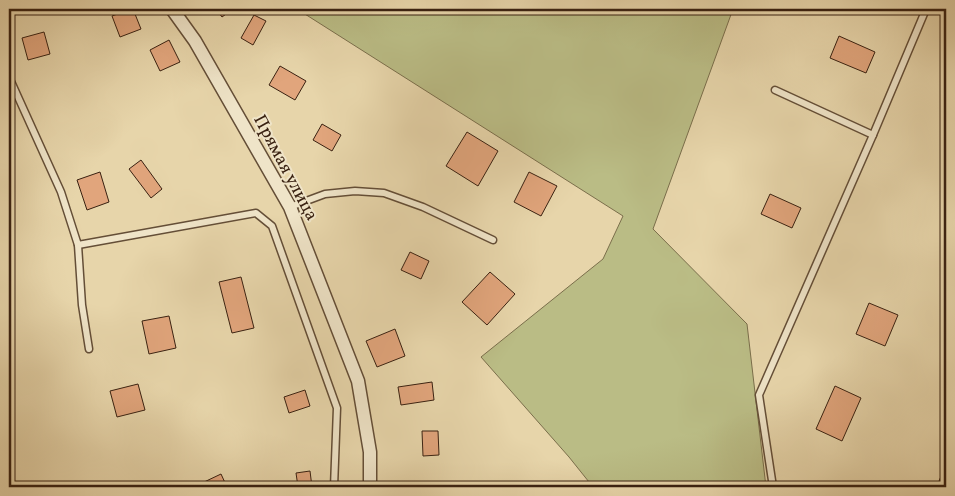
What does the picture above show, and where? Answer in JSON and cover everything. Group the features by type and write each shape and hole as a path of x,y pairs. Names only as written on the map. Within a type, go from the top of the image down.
{"street":[{"name":"Прямая улица","path":"172,9 195,41 290,207 358,380 370,452 370,487"}],"lane":[{"path":"773,487 759,395 926,9"},
{"path":"9,77 61,192 78,245 82,305 89,349"},
{"path":"776,90 873,135"},
{"path":"290,207 325,194 355,191 384,193 423,207 493,240"},
{"path":"78,245 256,213 272,226 337,408 334,487"}],"green space":[{"path":"297,9 733,9 653,229 747,324 766,487 593,487 481,357 603,259 623,216"}],"building":[{"path":"133,9 141,29 120,37 112,16"},
{"path":"216,9 233,9 222,17"},
{"path":"254,15 266,21 253,45 241,38"},
{"path":"44,32 50,54 28,60 22,38"},
{"path":"839,36 875,52 866,73 830,58"},
{"path":"169,40 180,62 160,71 150,50"},
{"path":"280,66 306,81 295,100 269,85"},
{"path":"322,124 341,135 332,151 313,140"},
{"path":"467,132 498,151 478,186 446,166"},
{"path":"141,160 162,189 151,198 129,169"},
{"path":"100,172 109,202 87,210 77,180"},
{"path":"529,172 557,186 541,216 514,202"},
{"path":"770,194 801,208 792,228 761,214"},
{"path":"410,252 429,261 421,279 401,270"},
{"path":"490,272 515,294 487,325 462,302"},
{"path":"241,277 254,328 232,333 219,282"},
{"path":"869,303 898,315 885,346 856,334"},
{"path":"169,316 176,348 149,354 142,321"},
{"path":"395,329 405,356 377,367 366,341"},
{"path":"432,382 434,400 401,405 398,387"},
{"path":"138,384 145,410 117,417 110,391"},
{"path":"835,386 861,398 842,441 816,429"},
{"path":"305,390 310,406 289,413 284,397"},
{"path":"422,431 438,431 439,455 423,456"},
{"path":"946,464 946,487 937,486"},
{"path":"310,471 312,487 298,487 296,473"},
{"path":"221,474 227,487 204,487 202,483"}]}
